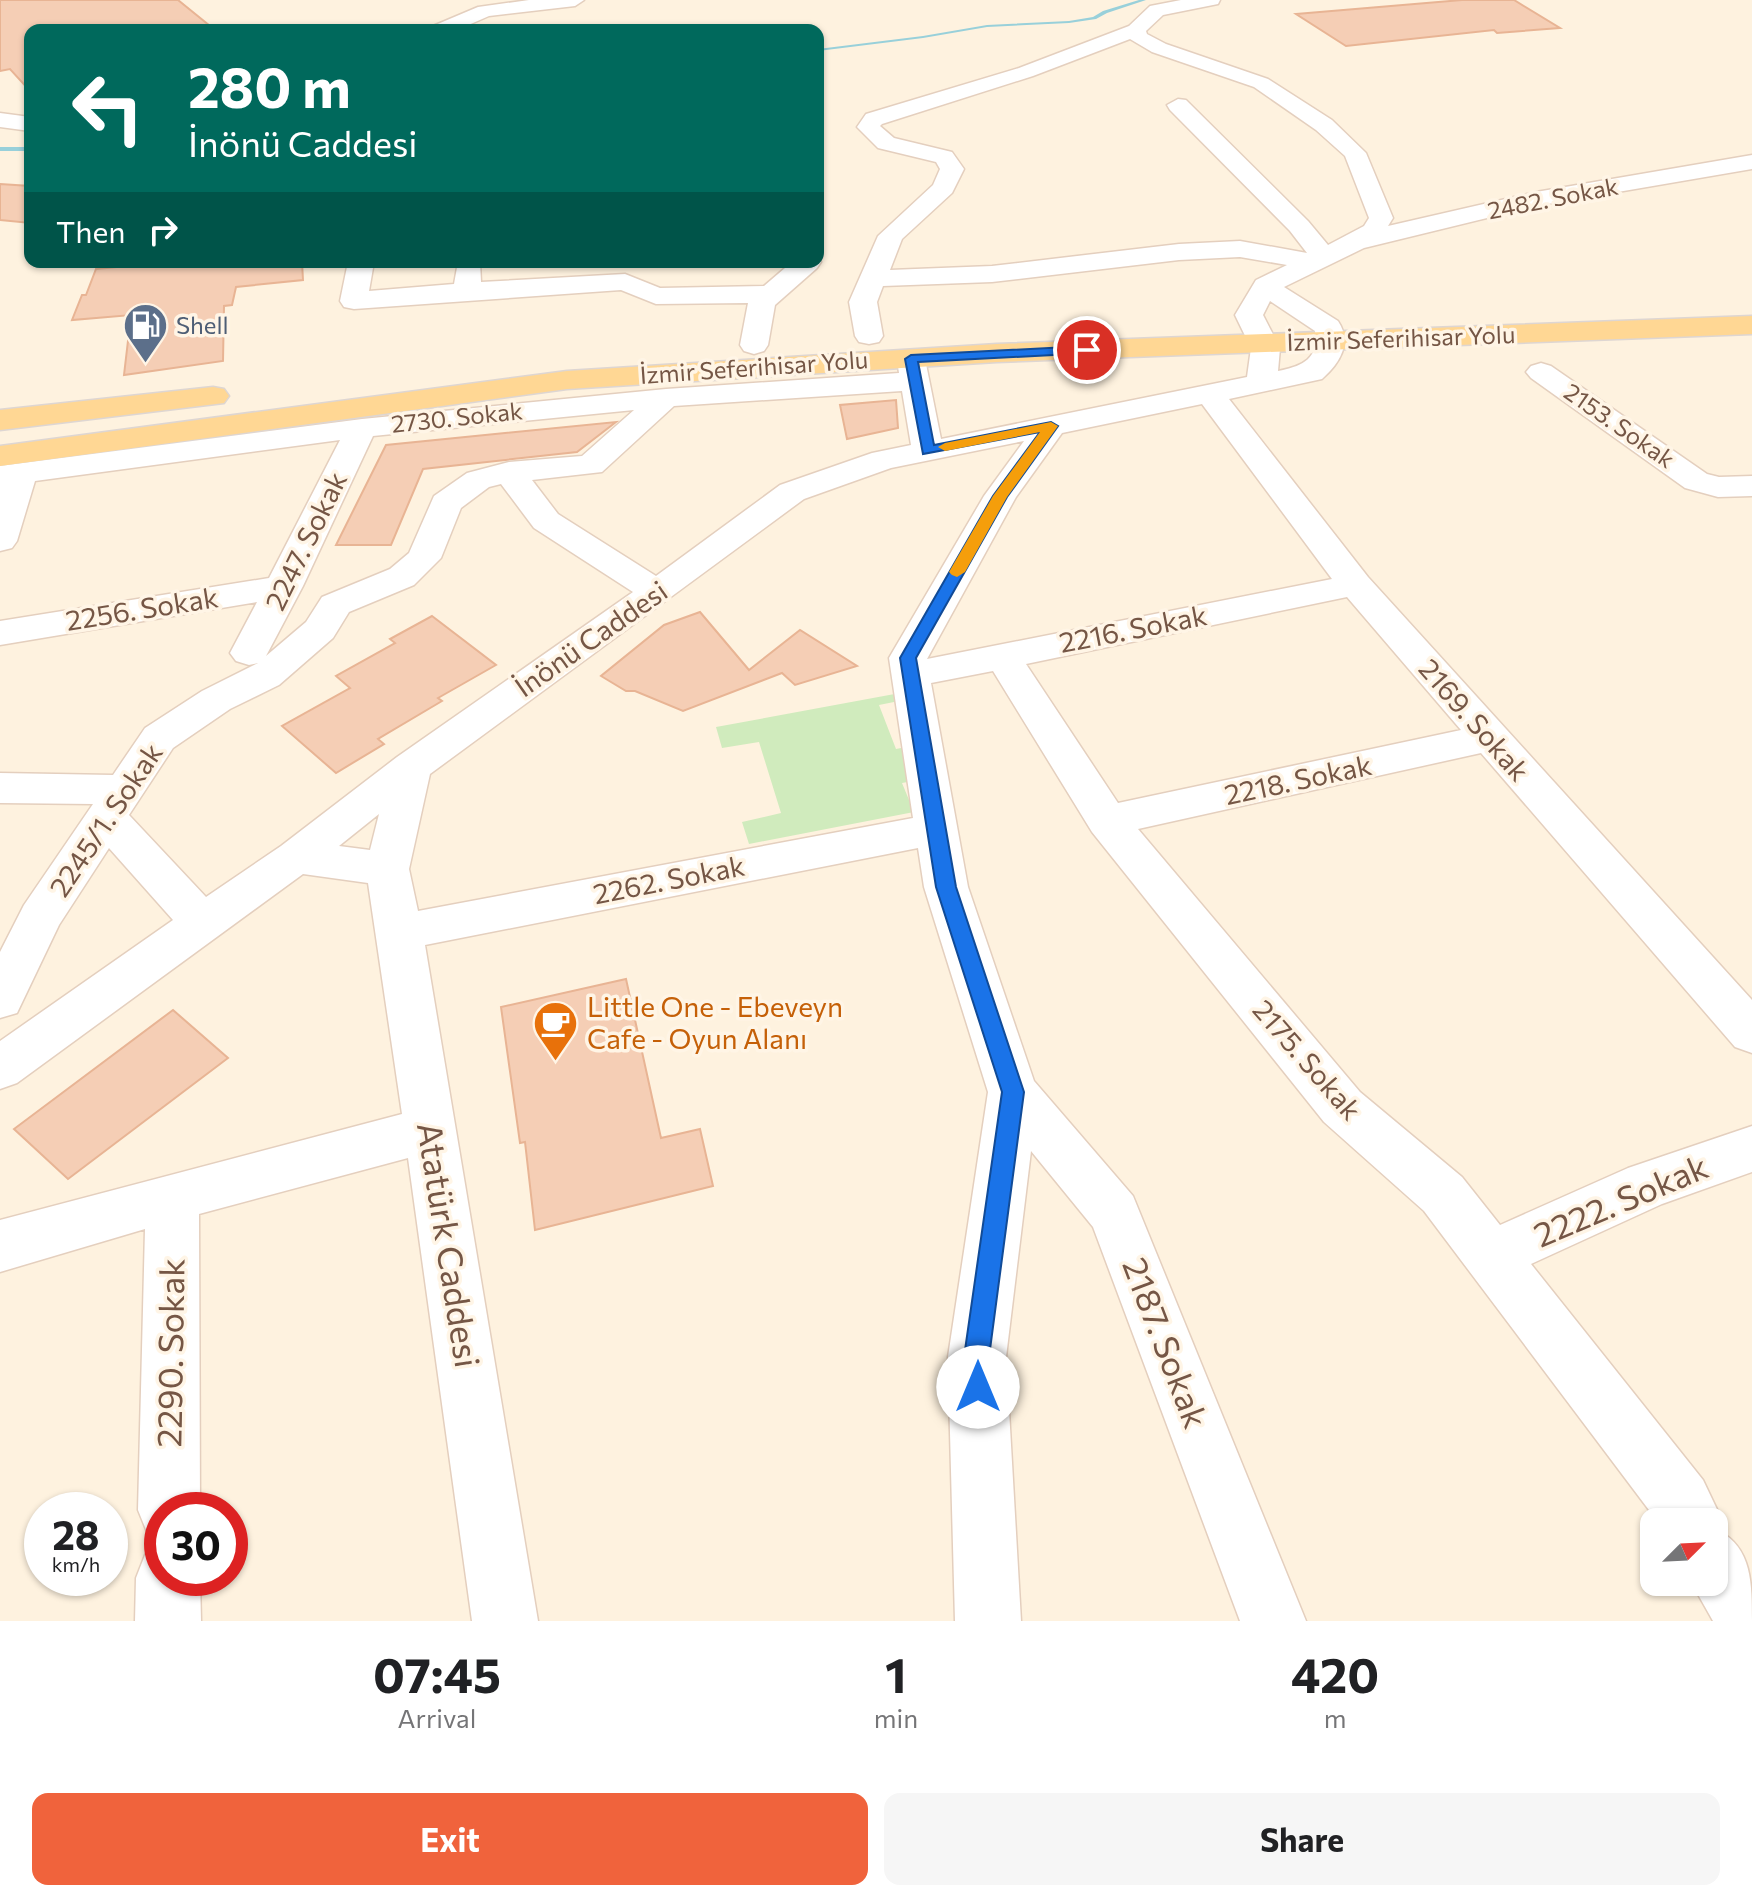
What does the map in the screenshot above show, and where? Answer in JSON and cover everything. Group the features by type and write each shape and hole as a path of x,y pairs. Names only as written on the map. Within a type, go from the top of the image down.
{"main road":[{"name":"İzmir Seferihisar Yolu","path":"1517,306 1752,301"},
{"name":"İzmir Seferihisar Yolu","path":"279,388 528,362 869,336 1358,311"},
{"name":"İzmir Seferihisar Yolu","path":"7,468 165,432 567,380 914,370 1266,343 1752,325"},
{"path":"0,420 249,392"}],"street":[{"path":"454,24 485,11 575,0"},
{"path":"869,336 863,302 891,236 944,188 952,169 944,157 886,143 868,127 874,119 1026,72 1136,30 1157,10 1211,0"},
{"path":"1136,30 1138,37 1159,48 1261,83 1313,117 1355,153 1381,218 1373,231 1355,242 1265,286 1249,315 1266,343 1268,359 1260,384"},
{"path":"1178,105 1299,226 1317,259"},
{"path":"0,120 24,123"},
{"name":"2482. Sokak","path":"1355,242 1536,199 1752,162"},
{"path":"873,278 916,279 992,274 1179,252 1240,249 1317,259"},
{"path":"360,268 354,301 625,282 656,296 773,294"},
{"path":"467,291 469,268"},
{"path":"754,345 762,302 801,268"},
{"path":"1265,286 1285,302 1310,312 1328,327 1332,341"},
{"name":"İnönü Caddesi","path":"0,1068 296,857 411,767 792,492 883,460 1312,373 1327,360 1332,341"},
{"path":"914,370 928,451"},
{"name":"2730. Sokak","path":"7,468 914,370"},
{"name":"2153. Sokak","path":"1541,372 1696,481 1718,487 1752,486"},
{"name":"2169. Sokak","path":"1210,395 1253,456 1355,585 1752,1033"},
{"name":"2245/1. Sokak","path":"0,999 40,917 159,738 216,700 275,669 320,630 335,605 402,577 424,558 446,503 478,480 509,472 591,465 666,398"},
{"path":"988,1621 977,1357 1013,1092 946,887 908,658 1000,496 1051,426"},
{"name":"2247. Sokak","path":"249,653 362,428"},
{"path":"0,541 7,468"},
{"path":"509,472 546,521 657,592"},
{"name":"2216. Sokak","path":"911,675 1355,585"},
{"name":"2256. Sokak","path":"0,633 285,586"},
{"name":"2175. Sokak","path":"1002,655 1107,821 1342,1107 1443,1194 1684,1508"},
{"name":"2218. Sokak","path":"1107,821 1489,738"},
{"path":"296,857 387,869 411,767"},
{"path":"0,788 114,804 202,922"},
{"name":"2262. Sokak","path":"400,932 937,829"},
{"name":"Atatürk Caddesi","path":"387,869 431,1129 505,1621"},
{"name":"2187. Sokak","path":"1013,1092 1114,1213 1273,1621"},
{"path":"0,1246 431,1129"},
{"name":"2222. Sokak","path":"1491,1256 1647,1185 1752,1149"},
{"name":"2290. Sokak","path":"169,1492 172,1197"},
{"path":"1728,1585 1749,1621"},
{"path":"168,1596 168,1621"}],"green space":[{"path":"900,693 904,700 879,705 896,749 916,745 930,778 902,783 914,812 749,844 742,822 781,813 759,742 722,748 716,727"}],"building":[{"path":"0,0 178,0 208,24 24,24 24,84 10,69 0,71"},
{"path":"1462,0 1514,0 1560,28 1497,33 1494,30 1346,46 1296,14"},
{"path":"0,184 24,186 24,222 0,220"},
{"path":"302,268 303,280 236,287 232,305 224,306 223,361 124,375 131,315 72,320 96,269"},
{"path":"896,400 898,428 847,439 840,405"},
{"path":"616,422 577,452 423,469 391,545 336,545 386,445"},
{"path":"700,612 749,670 800,630 857,666 795,685 782,673 683,711 635,691 626,691 601,676 664,625"},
{"path":"432,616 496,665 438,698 442,701 378,739 384,744 336,773 282,726 350,688 336,676 395,643 390,639"},
{"path":"626,979 661,1138 700,1129 713,1186 535,1230 525,1142 520,1143 501,1007"},
{"path":"173,1010 228,1058 68,1179 14,1129"}],"waterway":[{"path":"824,49 987,26 1069,22 1094,18 1144,0"},
{"path":"0,149 24,149"}],"slow traffic":[{"path":"945,447 1051,426 1000,496 957,572"}],"place":[{"name":"Shell","path":"145,365"},
{"name":"Little One - Ebeveyn Cafe - Oyun Alanı","path":"556,1062"}],"route":[{"path":"978,1387 977,1357 1013,1092 946,887 908,658 1000,496 1051,426 928,451 911,359 1087,350"}]}
